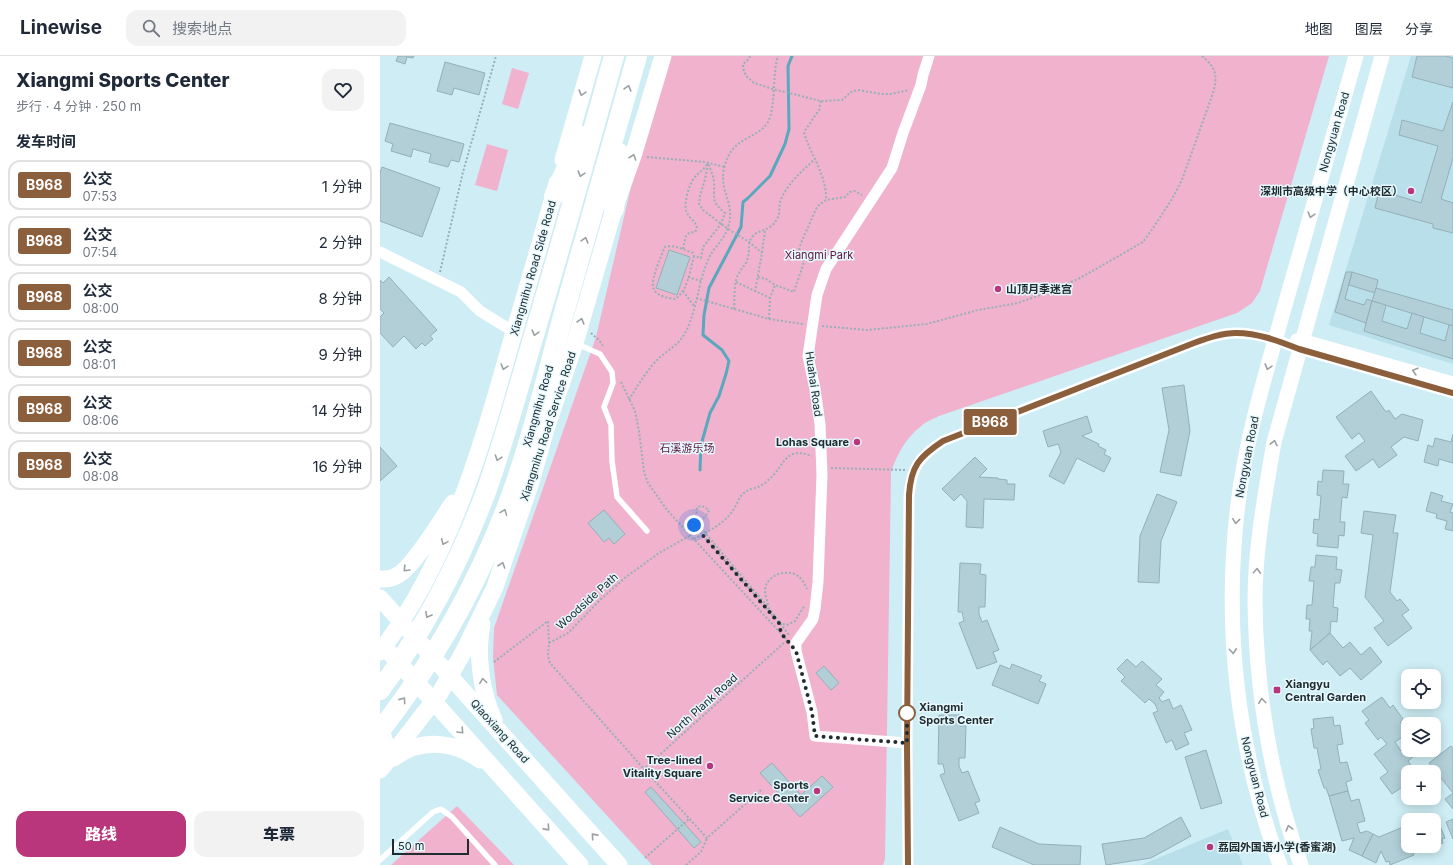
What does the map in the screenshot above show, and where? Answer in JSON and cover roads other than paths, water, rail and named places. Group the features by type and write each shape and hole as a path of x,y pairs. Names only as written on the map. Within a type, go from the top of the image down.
{"highway":[{"path":"380,690 404,656 431,608 455,562 477,514 501,448 554,269 614,56"},
{"name":"Xiangmihu Road","path":"380,731 403,701 433,655 467,594 494,538 512,494 637,56"},
{"path":"554,196 608,79"},
{"path":"614,208 623,108"}],"main road":[{"name":"Xiangmihu Road Side Road","path":"469,480 486,432 593,56"},
{"name":"Xiangmihu Road Service Road","path":"382,768 434,702 451,676 492,592 575,344 614,208 633,156 663,56"},
{"name":"Nongyuan Road","path":"1280,865 1272,844 1255,786 1236,689 1232,639 1234,546 1241,482 1253,421 1356,56"},
{"name":"Nongyuan Road","path":"1301,865 1290,834 1276,780 1265,723 1257,661 1256,600 1258,554 1268,471 1274,442 1300,344 1382,56"},
{"path":"469,480 448,535 430,571 413,603 381,647 434,702 580,865"},
{"path":"380,579 395,577 407,568 469,480"},
{"path":"430,571 431,578 437,589 447,597 461,603 469,604 492,592"},
{"path":"492,592 482,626 480,650 487,701 500,731"},
{"name":"Qiaoxiang Road","path":"380,598 620,865"},
{"path":"380,731 384,739 386,750 386,762 382,768"},
{"path":"382,768 402,751 409,748 434,744 458,748 470,753 499,774"}],"street":[{"name":"Huahai Road","path":"907,743 815,736 812,712 796,651 796,643 810,624 816,609 818,582 821,465 820,424 816,389 808,356 817,295 826,269 892,168 921,85 929,56"},
{"path":"380,252 461,292 480,311 514,332"},
{"path":"908,865 907,743 909,495 910,478 919,460 930,449 943,441 1217,335 1236,333 1256,335 1300,344 1453,382"},
{"path":"1300,344 1453,393"}],"lane":[{"path":"575,344 600,354 612,372 613,383 604,408 611,425 612,461 617,498 647,531"},
{"path":"380,860 433,812 441,810 452,817 495,865"}],"waterway":[{"path":"700,470 701,445 710,413 719,396 729,361 722,350 703,335 704,315 709,288 741,227 743,202 770,176 785,144 789,129 788,66 792,56"}],"place":[{"name":"深圳市高级中学（中心校区）","path":"1411,191"},
{"name":"山顶月季迷宫","path":"998,289"},
{"name":"Lohas Square","path":"857,442"},
{"name":"Xiangyu Central Garden","path":"1277,690"},
{"name":"Xiangmi Sports Center","path":"907,713"},
{"name":"Tree-lined Vitality Square","path":"710,766"},
{"name":"Sports Service Center","path":"817,791"},
{"name":"荔园外国语小学(香蜜湖)","path":"1210,847"}],"park label":[{"name":"Xiangmi Park","path":"819,255"},
{"name":"石溪游乐场","path":"687,448"}]}
